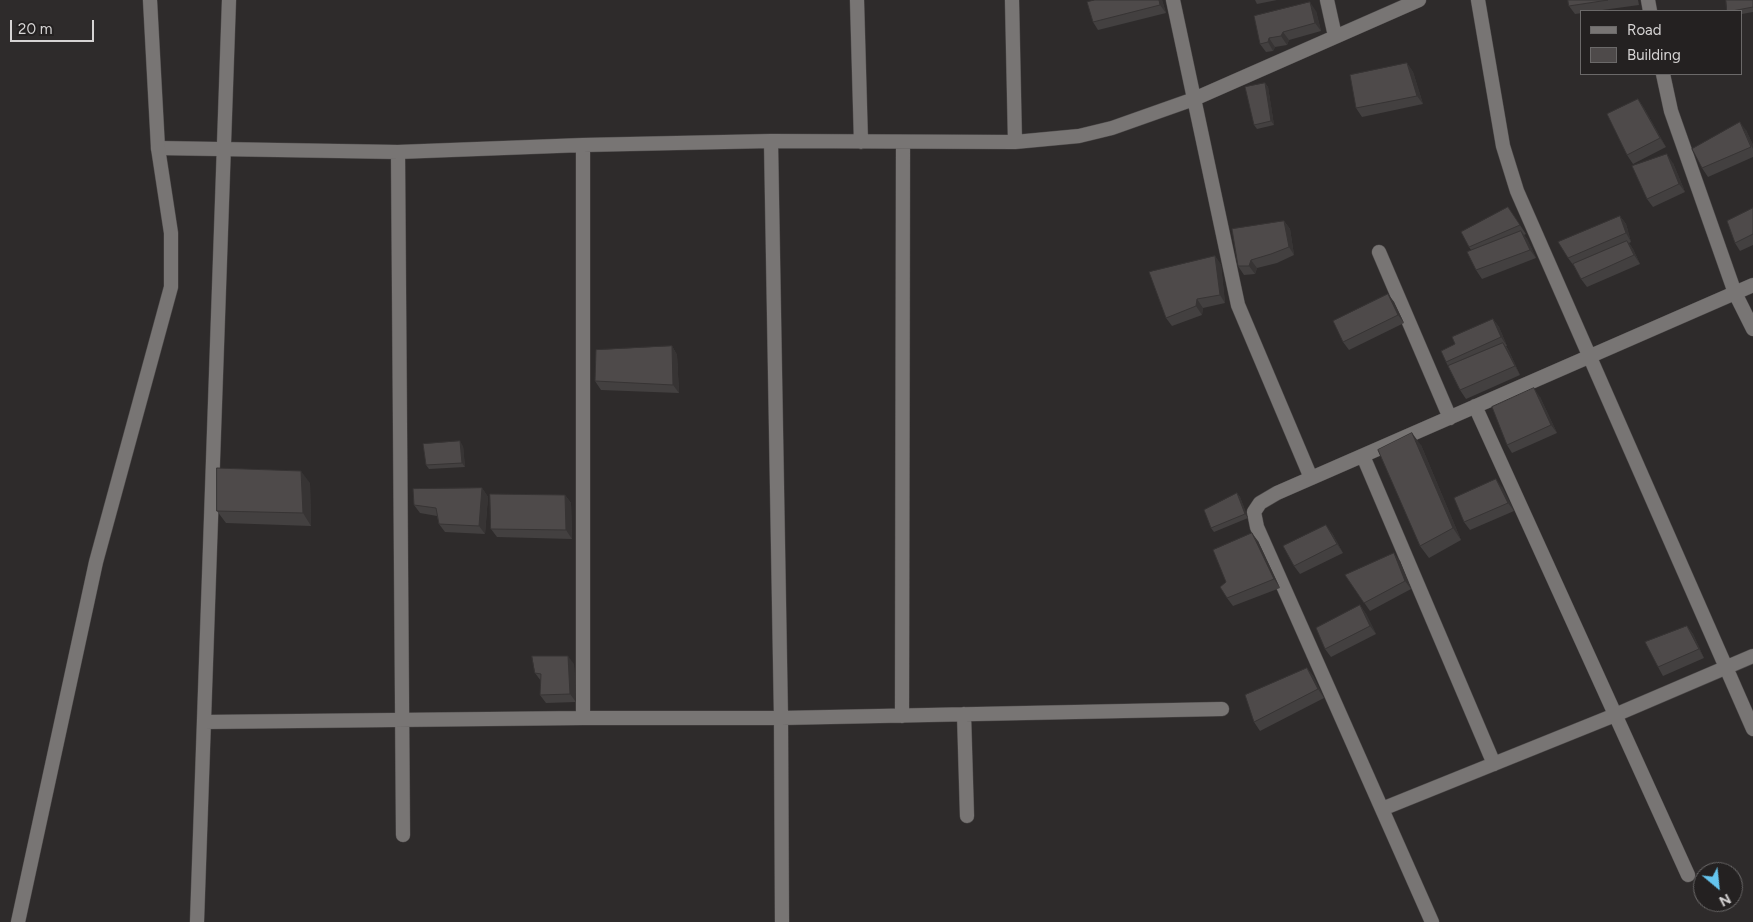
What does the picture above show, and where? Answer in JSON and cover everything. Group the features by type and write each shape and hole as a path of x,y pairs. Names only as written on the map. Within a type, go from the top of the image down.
{"street":[{"path":"18,922 96,562 170,287 171,233 158,148 150,0"},
{"path":"197,922 223,149 230,0"},
{"path":"858,0 861,142"},
{"path":"1012,0 1015,142"},
{"path":"1173,0 1238,305 1311,478"},
{"path":"1327,0 1335,36"},
{"path":"158,148 398,152 583,145 771,141 1015,142 1079,136 1112,128 1194,99 1419,0"},
{"path":"1478,0 1503,146 1517,191 1753,729"},
{"path":"1663,75 1671,111 1735,293 1753,330"},
{"path":"771,141 781,718 782,922"},
{"path":"902,716 903,142"},
{"path":"583,145 583,718"},
{"path":"398,152 403,835"},
{"path":"1379,252 1450,418"},
{"path":"1432,922 1257,527 1254,512 1260,503 1277,493 1753,285"},
{"path":"1475,406 1688,874"},
{"path":"1363,456 1494,764"},
{"path":"1382,809 1615,715 1753,656"},
{"path":"204,722 781,718 1222,709"},
{"path":"964,714 967,816"}],"building":[{"path":"1095,0 1159,0 1160,5 1093,22 1087,2"},
{"path":"1568,0 1608,0 1569,6"},
{"path":"1726,0 1753,0 1753,7 1727,10"},
{"path":"1310,2 1315,23 1283,32 1281,36 1269,38 1268,42 1260,44 1254,16"},
{"path":"1407,63 1417,96 1356,108 1350,75"},
{"path":"1265,83 1271,121 1254,125 1245,87"},
{"path":"1638,99 1660,138 1627,155 1607,114"},
{"path":"1740,122 1751,147 1702,168 1692,149"},
{"path":"1667,154 1679,184 1647,199 1632,166"},
{"path":"1508,207 1520,225 1469,247 1461,232"},
{"path":"1753,208 1753,234 1735,243 1727,221"},
{"path":"1620,216 1626,233 1568,258 1558,242"},
{"path":"1284,221 1289,247 1251,260 1249,266 1238,266 1232,229"},
{"path":"1521,231 1530,250 1476,270 1467,252"},
{"path":"1627,241 1634,255 1581,279 1573,264"},
{"path":"1215,256 1220,295 1197,299 1196,306 1166,318 1149,272"},
{"path":"1388,294 1398,315 1343,342 1333,321"},
{"path":"1493,319 1501,337 1446,362 1441,351 1455,344 1452,337"},
{"path":"1503,343 1515,366 1460,390 1448,366"},
{"path":"672,346 673,385 595,381 596,350"},
{"path":"1534,388 1551,425 1507,445 1492,407"},
{"path":"1412,433 1453,528 1420,546 1378,450"},
{"path":"460,441 462,463 426,465 423,444"},
{"path":"217,468 301,471 303,513 217,511"},
{"path":"1496,479 1508,503 1464,522 1454,498"},
{"path":"482,488 479,526 439,524 436,508 414,505 413,489"},
{"path":"1237,493 1245,514 1211,528 1204,510"},
{"path":"490,494 565,495 566,530 491,529"},
{"path":"1326,525 1337,544 1294,566 1283,546"},
{"path":"1252,533 1274,579 1227,598 1220,587 1226,582 1213,550"},
{"path":"1394,553 1405,581 1364,603 1345,575"},
{"path":"1360,605 1370,626 1325,649 1316,628"},
{"path":"1687,626 1699,649 1658,667 1645,642"},
{"path":"532,656 568,656 570,694 540,695 541,674 535,673"},
{"path":"1307,668 1318,689 1254,722 1245,695"}]}
